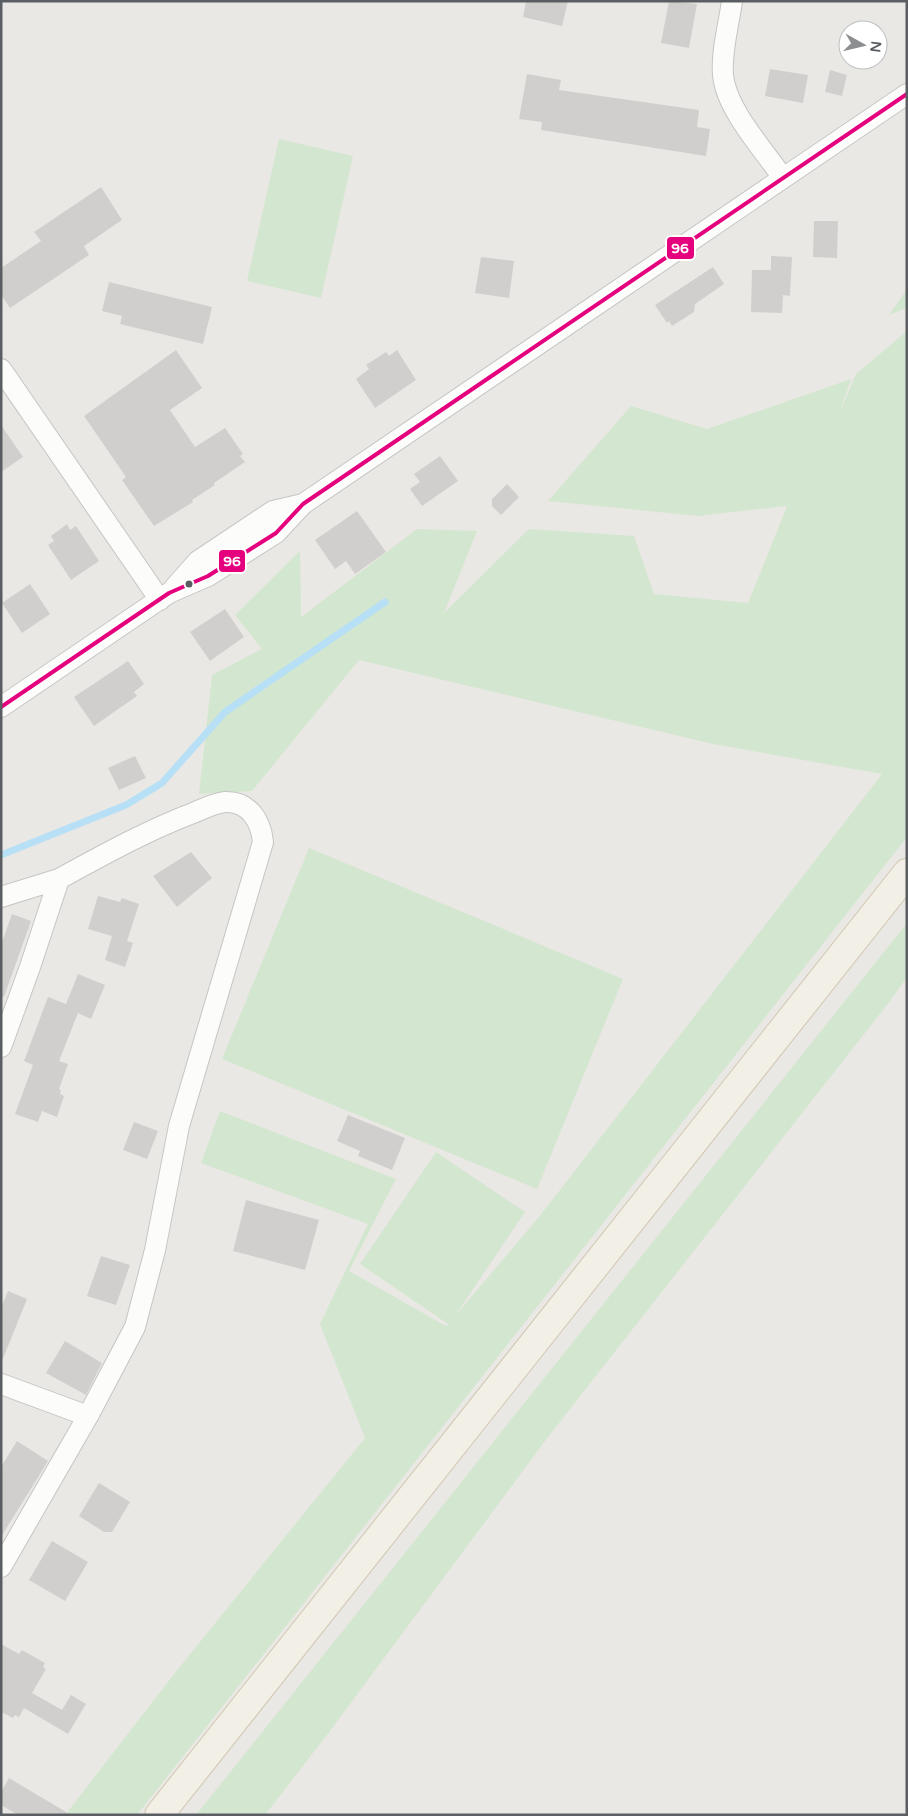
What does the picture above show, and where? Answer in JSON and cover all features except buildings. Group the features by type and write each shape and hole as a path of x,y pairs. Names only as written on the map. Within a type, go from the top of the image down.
{"main road":[{"path":"159,1815 907,873"}],"street":[{"path":"732,1 723,74 727,93 736,113 783,178"},
{"path":"1,707 165,596 198,561 273,511 303,504 907,94"},
{"path":"1,369 165,596"},
{"path":"1,897 59,879 128,842 176,819 215,804 235,803 250,810 257,818 262,830 262,842 179,1126 155,1250 135,1328 88,1416 1,1567"},
{"path":"1,1047 30,968 59,879"},
{"path":"1,1384 88,1416"}],"green space":[{"path":"279,139 353,156 321,298 247,281"},
{"path":"907,289 907,308 889,315"},
{"path":"907,331 907,837 137,1815 65,1815 178,1669 365,1438 320,1324 368,1224 201,1163 220,1111 396,1179 349,1271 446,1326 448,1324 360,1264 436,1152 525,1212 455,1316 539,1217 882,774 713,744 359,660 252,791 199,794 212,675 262,649 235,615 300,551 301,617 417,529 477,531 444,613 529,529 634,536 654,594 748,603 787,506 698,516 548,501 631,406 707,429 851,379 839,414 856,374"},
{"path":"309,848 623,979 537,1189 222,1059"},
{"path":"907,923 907,977 890,1001 548,1437 330,1731 265,1815 196,1815"}],"waterway":[{"path":"1,855 126,805 162,783 225,712 385,602"}],"transit line":[{"name":"96","path":"1,707 169,593 208,576 276,533 303,504 907,94"}]}
